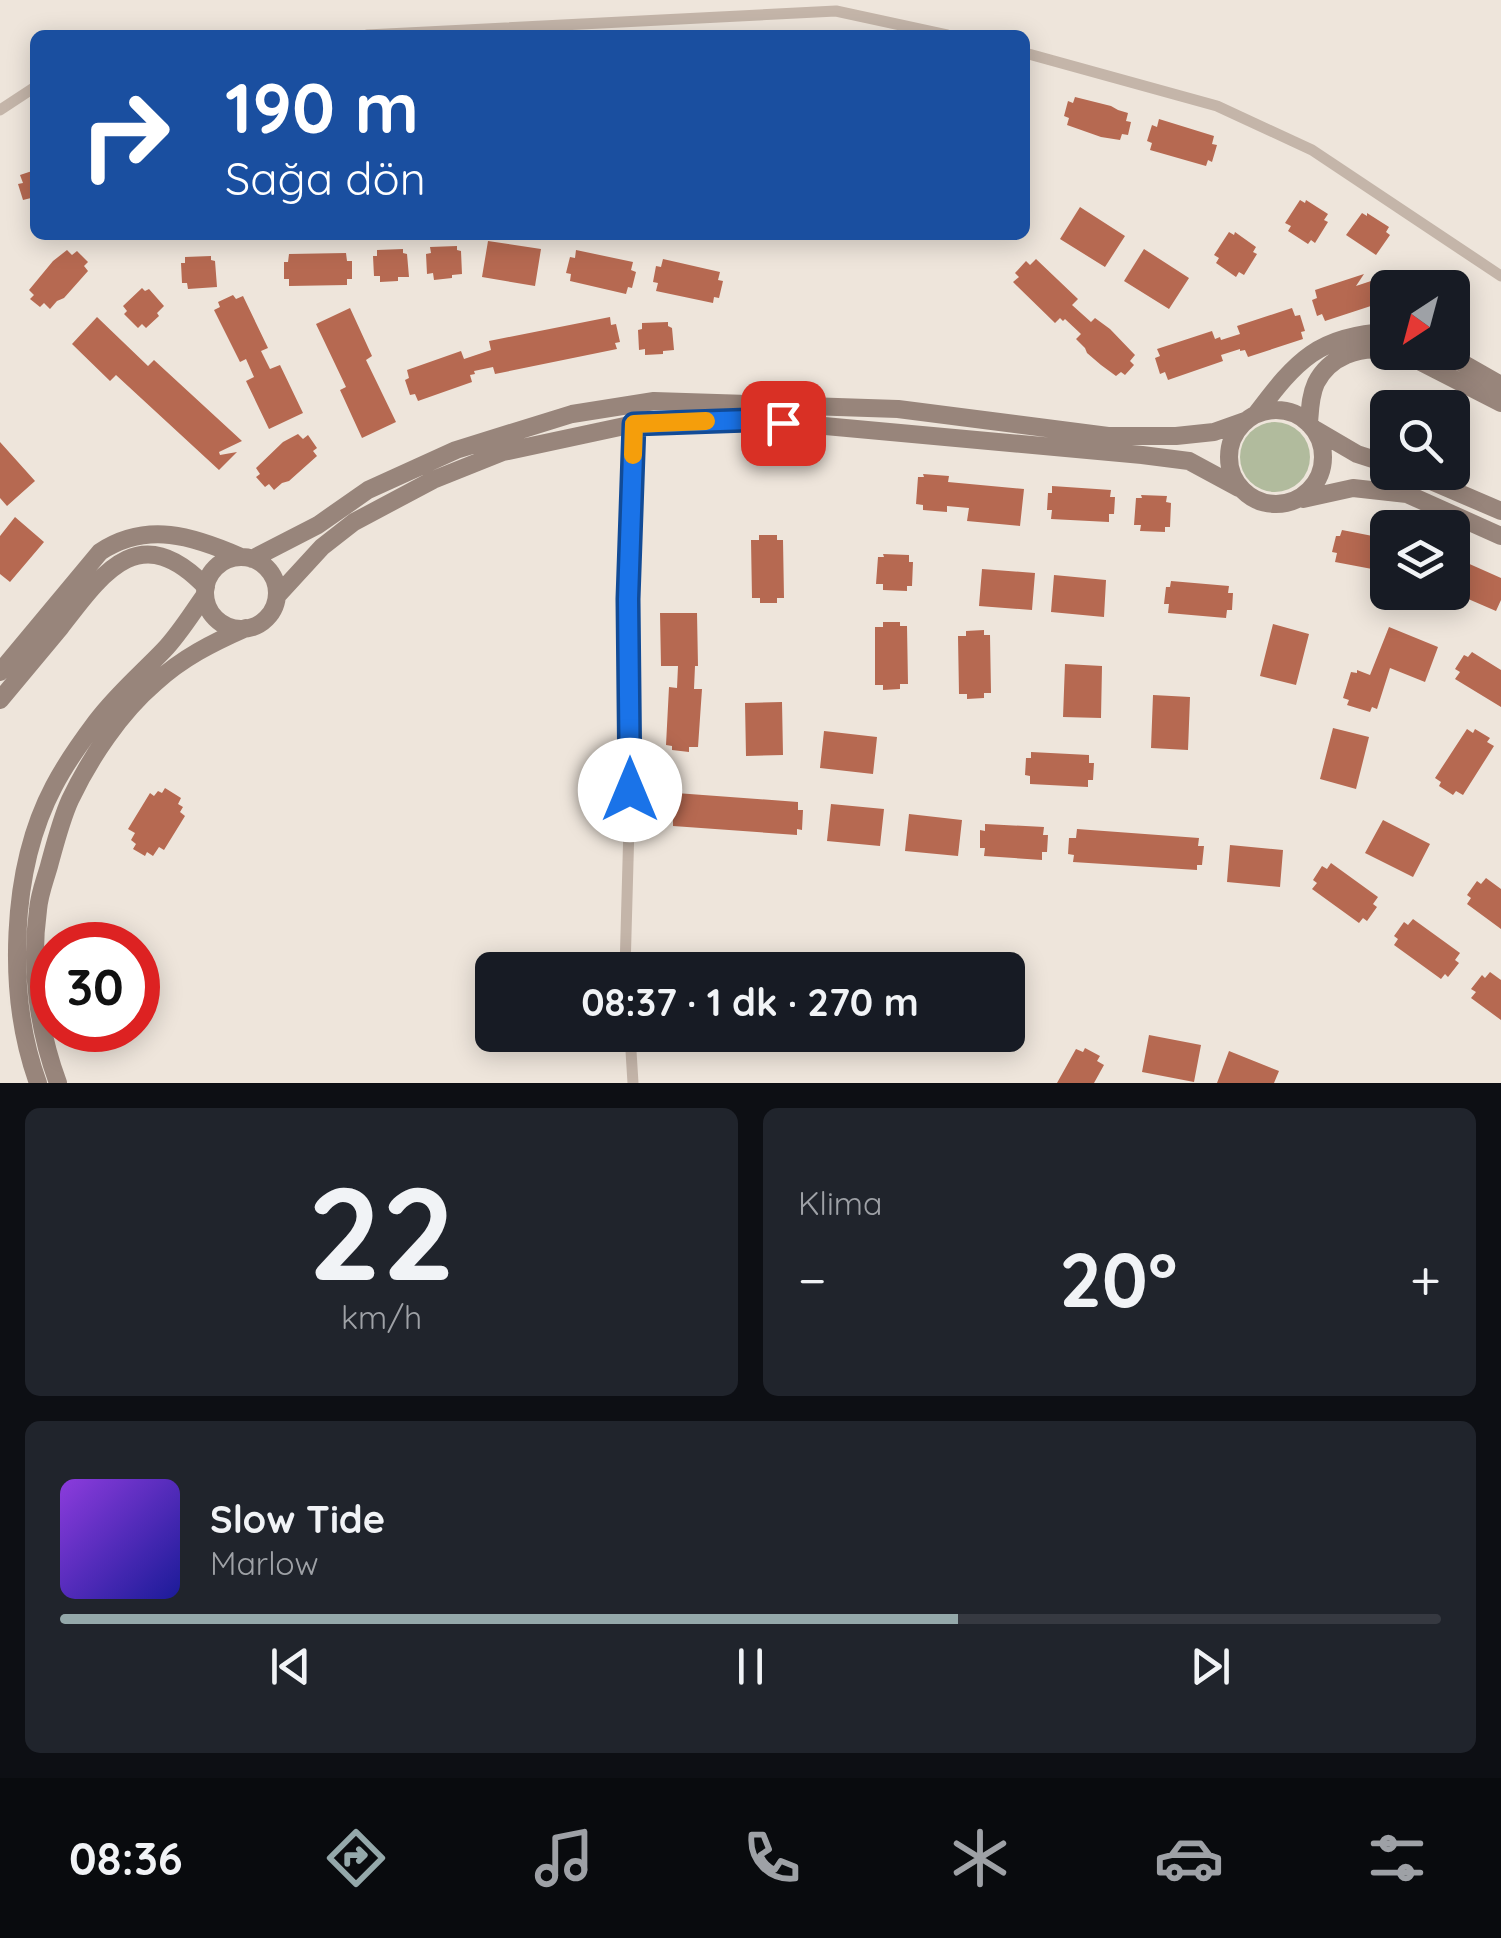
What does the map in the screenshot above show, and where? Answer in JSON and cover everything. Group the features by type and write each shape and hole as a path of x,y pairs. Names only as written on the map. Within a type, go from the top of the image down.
{"street":[{"path":"461,30 836,10 925,30"},
{"path":"1030,53 1217,106 1312,150 1501,276"},
{"path":"0,110 30,90"},
{"path":"1370,334 1343,337 1318,349 1290,371 1235,432 1229,446 1232,476 1251,498 1265,504 1282,505 1353,488 1407,494 1501,536"},
{"path":"1297,500 1320,476 1324,460 1322,444 1311,426 1310,402 1315,385 1325,369 1350,352 1370,351"},
{"path":"1470,367 1501,385"},
{"path":"1436,370 1501,403"},
{"path":"38,1083 18,987 18,950 22,886 53,788 95,722 167,648 206,591 211,572 219,564 246,558 318,525 368,490 456,450 572,414 654,400 898,408 1108,436 1214,432 1272,410 1287,411 1356,454 1370,458"},
{"path":"625,952 634,424 628,405"},
{"path":"277,596 322,548 354,522 433,480 503,452 634,424 748,420 1142,455 1189,461 1240,488"},
{"path":"1452,490 1501,511"},
{"path":"0,672 100,552 115,542 143,534 168,533 263,564 276,584 277,596 267,617 188,656 122,716 69,803 38,907 36,936 37,996 58,1083"},
{"path":"0,700 94,584 112,566 133,556 160,556 178,562 206,591 214,616 223,624 246,628"},
{"path":"631,1052 634,1083"}],"green space":[{"path":"1275,422 1299,433 1310,457 1299,481 1275,492 1251,481 1240,457 1251,433"}],"building":[{"path":"1075,97 1128,113 1128,135 1122,134 1120,140 1101,137 1067,125 1069,118 1064,116 1068,101 1073,103"},
{"path":"1159,119 1214,136 1212,144 1217,145 1212,162 1208,160 1206,166 1150,150 1152,143 1147,141 1152,125 1157,127"},
{"path":"30,172 30,198 23,200 18,184 23,183 20,175"},
{"path":"1300,200 1328,214 1324,220 1328,222 1315,243 1311,240 1308,244 1288,231 1291,226 1285,223"},
{"path":"1080,207 1125,236 1105,267 1060,239"},
{"path":"1362,213 1389,227 1386,232 1390,235 1376,255 1346,235"},
{"path":"1229,232 1256,247 1253,252 1257,254 1244,275 1239,272 1236,277 1216,263 1219,258 1214,255"},
{"path":"488,241 541,249 535,286 482,277"},
{"path":"457,246 461,251 462,274 434,280 433,273 427,274 426,254 431,253 430,247"},
{"path":"403,249 409,277 380,282 380,276 374,276 373,256 377,256 377,250"},
{"path":"1144,249 1189,278 1169,309 1124,281"},
{"path":"67,250 72,255 77,251 88,262 84,266 88,271 50,309 44,303 40,307 30,299 34,295 29,290"},
{"path":"576,250 633,262 631,270 636,272 632,288 628,287 626,294 570,281 571,274 566,273"},
{"path":"346,253 347,261 352,261 352,279 347,279 347,285 289,286 289,279 284,279 284,262 288,262 289,254"},
{"path":"211,256 217,287 188,289 187,283 182,283 181,263 185,263 185,257"},
{"path":"663,259 720,272 718,280 723,281 719,298 714,297 713,303 656,291 656,266 661,267"},
{"path":"1036,259 1078,299 1072,305 1091,322 1095,318 1110,329 1135,355 1130,361 1134,365 1125,375 1121,372 1116,376 1101,365 1076,339 1081,334 1065,319 1055,323 1013,282 1019,277 1015,273 1026,261 1030,265"},
{"path":"1364,274 1356,286 1370,281 1370,306 1325,321 1322,314 1317,316 1312,300 1317,298 1315,290"},
{"path":"142,288 149,289 164,306 146,328 142,324 138,328 124,314 127,311 123,306"},
{"path":"233,295 236,299 243,296 268,348 261,351 270,369 280,365 303,413 269,429 246,381 254,377 246,359 240,362 214,310 220,307 218,302"},
{"path":"350,308 372,356 366,360 396,422 362,438 340,390 346,387 316,324"},
{"path":"1292,308 1295,316 1300,315 1303,339 1248,357 1240,349 1221,355 1223,361 1168,380 1165,372 1160,374 1155,358 1160,356 1157,349 1212,331 1215,339 1221,340 1240,334 1237,326"},
{"path":"97,317 148,366 154,360 242,441 219,452 237,452 219,470 116,375 110,381 72,344"},
{"path":"610,317 620,342 615,343 617,349 495,374 493,367 474,371 470,375 472,382 418,401 415,394 410,395 405,380 409,378 407,370 461,351 464,359 491,350 489,341"},
{"path":"668,322 674,350 645,355 645,349 639,350 638,330 642,323"},
{"path":"298,434 303,439 308,435 317,448 313,451 317,456 274,490 269,484 265,487 256,477 260,474 256,468 283,442"},
{"path":"0,442 35,481 7,506 0,498"},
{"path":"923,474 949,476 948,482 1024,489 1020,526 967,521 969,508 947,506 947,512 923,510 923,505 916,504 918,477 924,477"},
{"path":"1052,486 1111,490 1110,497 1115,497 1114,514 1109,514 1109,522 1051,519 1052,510 1047,510"},
{"path":"1141,495 1167,496 1166,502 1171,503 1170,527 1165,527 1165,532 1140,531 1141,525 1134,525 1136,498 1142,498"},
{"path":"15,517 44,542 10,582 0,574 0,536"},
{"path":"1342,530 1370,535 1370,569 1335,562 1337,553 1332,552 1336,536"},
{"path":"759,535 777,535 777,540 783,540 784,598 777,598 777,603 760,603 760,598 752,598 751,540 759,540"},
{"path":"883,554 909,555 909,562 913,562 912,586 907,586 907,591 883,590 883,584 876,584 878,557 884,557"},
{"path":"1470,564 1501,578 1501,600 1496,611 1470,600"},
{"path":"982,569 1035,573 1032,610 979,606"},
{"path":"1054,575 1106,580 1104,617 1051,612"},
{"path":"1171,581 1229,586 1228,593 1233,593 1232,610 1227,610 1226,618 1168,613 1169,604 1164,604 1166,587 1170,587"},
{"path":"660,613 697,613 698,666 694,689 702,689 698,747 689,747 689,752 672,750 672,746 666,745 669,687 677,688 678,666 661,666"},
{"path":"883,622 907,626 908,684 900,684 900,689 883,690 883,685 875,685 875,627 883,627"},
{"path":"1273,624 1309,634 1296,685 1260,676"},
{"path":"1389,627 1438,647 1425,682 1390,668 1377,709 1372,707 1370,712 1347,705 1349,700 1343,698 1351,672 1370,675"},
{"path":"984,630 984,635 990,635 991,693 984,693 984,698 967,699 967,694 959,694 958,636 966,636 966,631"},
{"path":"1472,652 1501,670 1501,707 1455,679 1460,672 1455,669 1464,655 1468,657"},
{"path":"1065,664 1102,666 1101,718 1063,717"},
{"path":"1153,695 1190,697 1188,750 1151,748"},
{"path":"782,702 783,755 746,756 745,703"},
{"path":"1333,728 1369,737 1356,789 1320,779"},
{"path":"1467,729 1490,738 1487,742 1494,746 1463,795 1456,791 1453,795 1439,786 1441,782 1435,778"},
{"path":"824,731 877,737 873,774 820,768"},
{"path":"1031,752 1089,755 1089,763 1094,763 1093,780 1088,780 1088,787 1030,784 1030,776 1025,775 1026,758 1031,758"},
{"path":"165,788 181,798 178,804 185,816 164,850 159,847 153,856 147,852 145,856 133,849 136,844 131,840 135,833 128,829 150,793 154,796"},
{"path":"676,793 798,802 798,810 803,810 802,830 797,829 797,835 673,826 673,819 668,819 669,802 676,802"},
{"path":"831,804 884,809 880,846 827,841"},
{"path":"909,814 962,820 958,856 905,851"},
{"path":"1383,820 1430,844 1413,877 1365,853"},
{"path":"985,824 1044,827 1043,835 1048,835 1047,852 1042,852 1042,860 984,856 980,830 985,831"},
{"path":"1077,829 1199,838 1198,846 1204,846 1202,865 1197,865 1197,870 1073,862 1074,855 1068,854 1069,838 1076,838"},
{"path":"1230,845 1283,850 1280,887 1227,882"},
{"path":"1331,863 1378,897 1373,904 1377,907 1367,921 1363,918 1359,923 1312,889 1322,866 1327,869"},
{"path":"1486,878 1501,889 1501,929 1467,904 1471,898 1467,895 1477,881 1481,884"},
{"path":"1413,919 1460,953 1455,960 1459,963 1448,977 1445,974 1441,979 1394,945 1398,939 1394,936 1404,922 1408,925"},
{"path":"1490,972 1501,980 1501,1020 1471,998 1476,992 1471,989 1482,975 1485,978"},
{"path":"1149,1035 1201,1045 1194,1082 1142,1072"},
{"path":"1085,1048 1100,1056 1097,1061 1104,1065 1094,1083 1057,1083 1076,1049 1083,1052"},
{"path":"1229,1051 1279,1071 1274,1083 1217,1083"}],"slow traffic":[{"path":"633,455 634,424 706,421"}],"route":[{"path":"630,790 628,599 634,424 748,420 783,423"}]}
